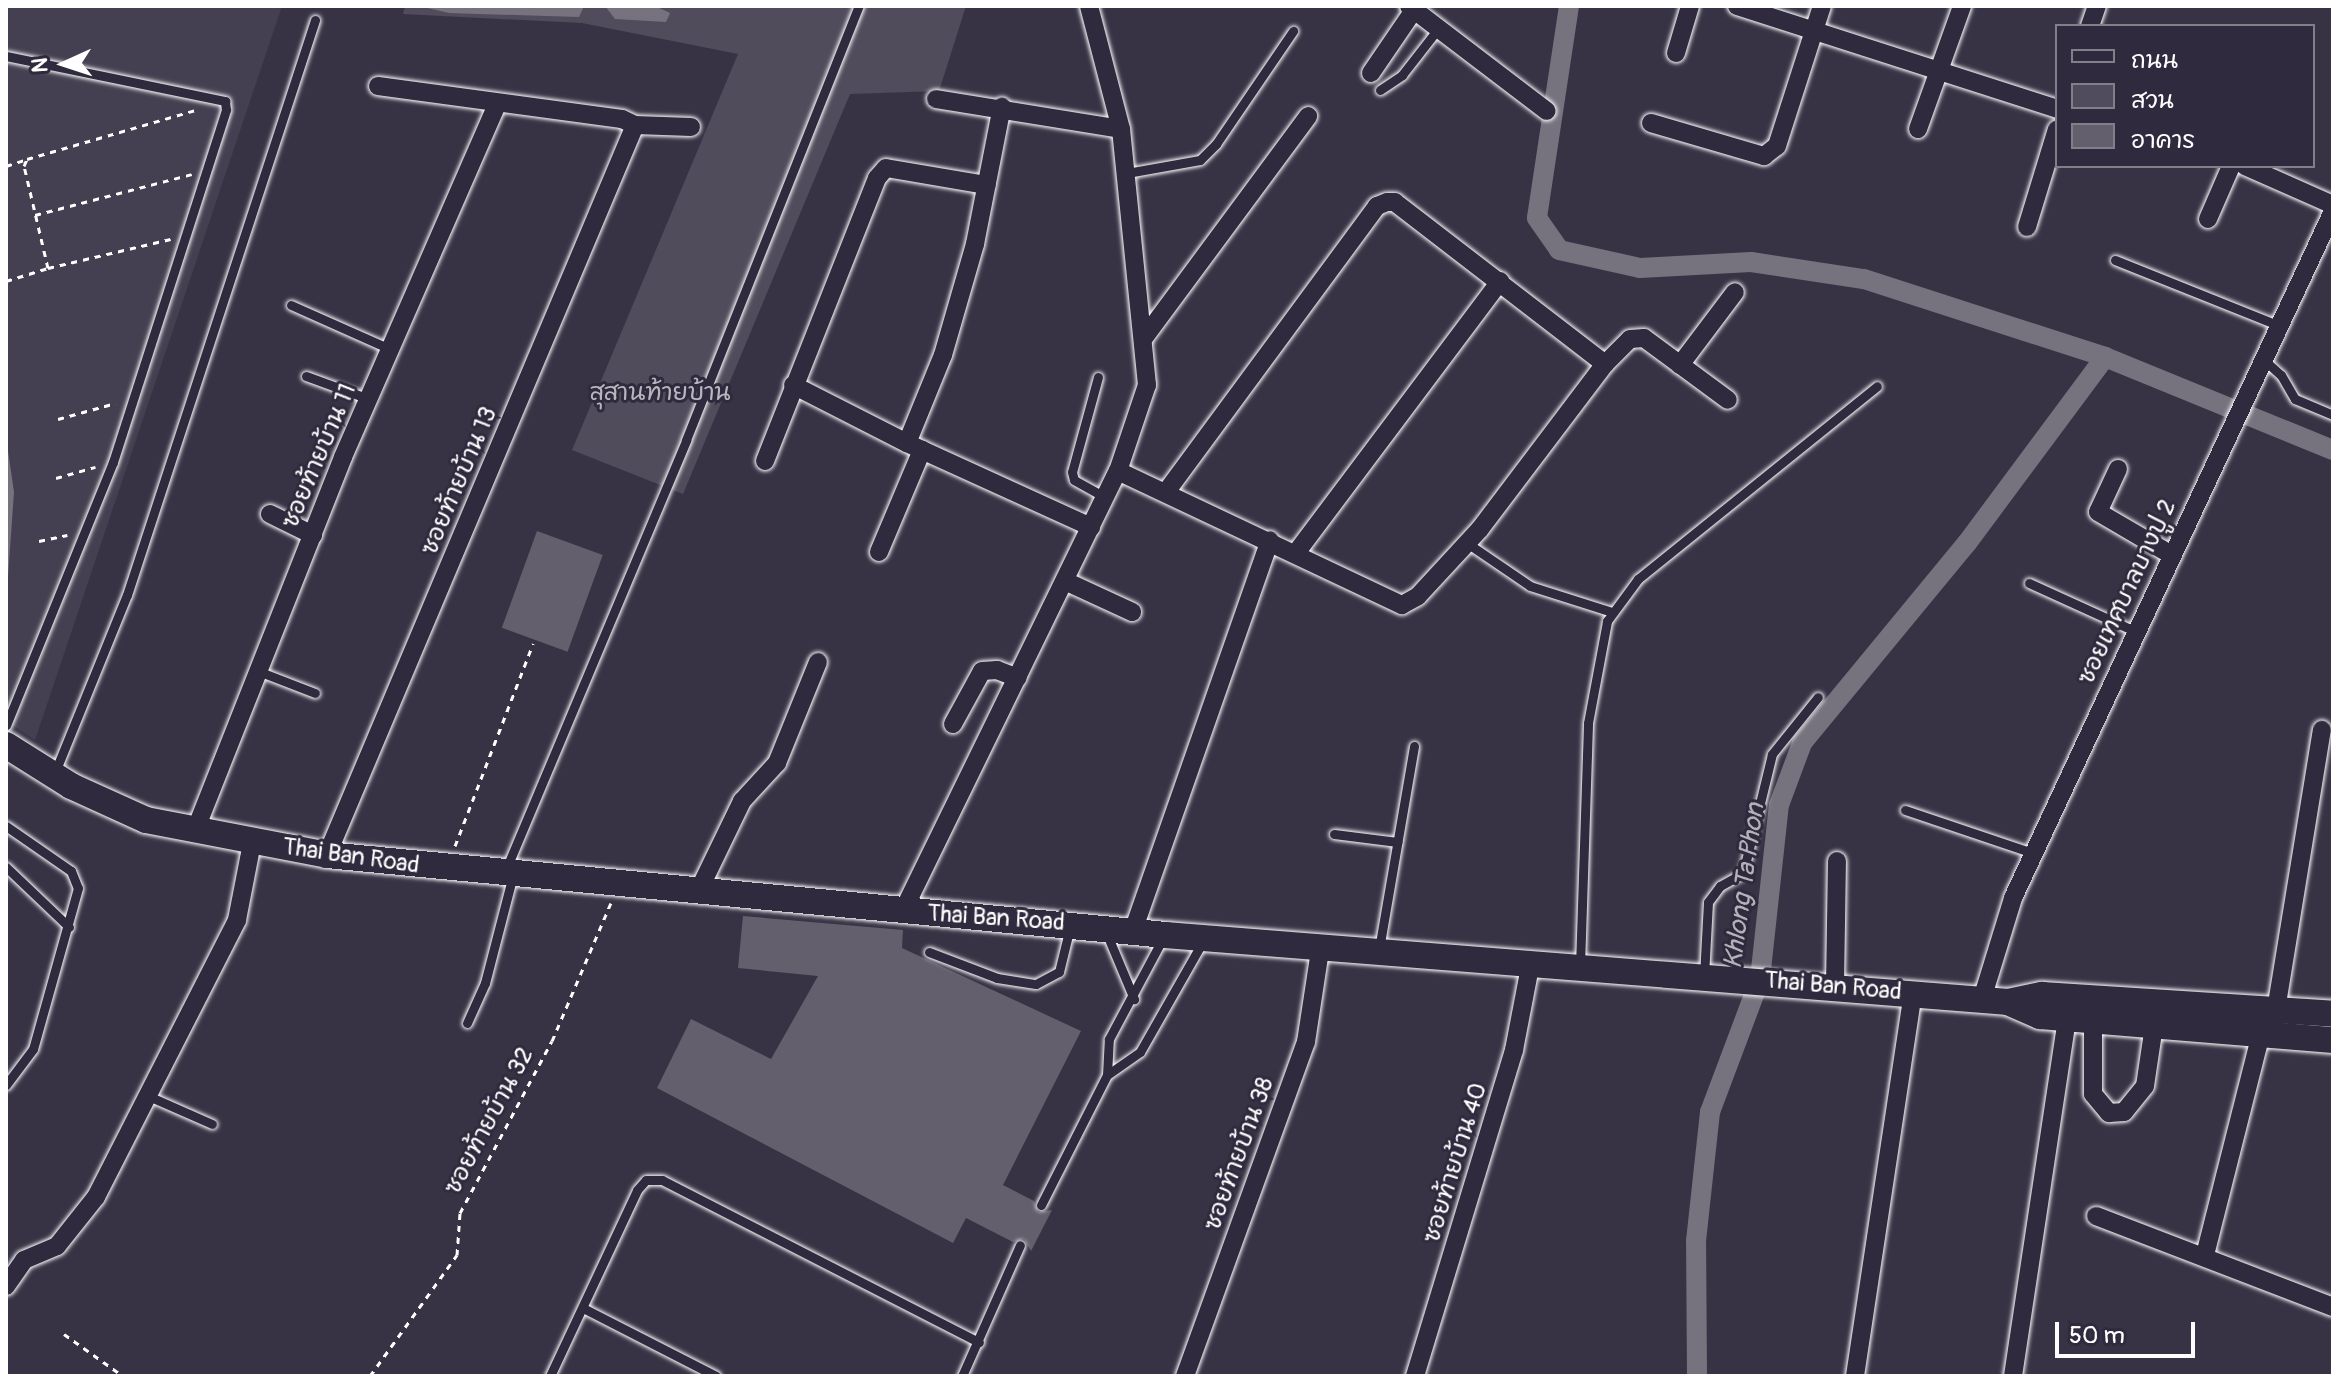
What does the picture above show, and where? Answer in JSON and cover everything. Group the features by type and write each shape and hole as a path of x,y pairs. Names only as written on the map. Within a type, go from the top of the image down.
{"street":[{"path":"903,911 1118,471 1147,385 1121,129 1089,6"},
{"path":"1676,53 1690,6"},
{"path":"1737,6 2055,108"},
{"path":"1651,123 1764,156 1777,146 1822,6"},
{"path":"1918,129 1962,6"},
{"path":"1371,73 1411,7 1547,111"},
{"path":"378,86 622,119 635,125 691,127"},
{"path":"936,99 1002,107 1121,129"},
{"name":"ซอยท้ายบ้าน 11","path":"195,831 369,399 497,104"},
{"path":"879,552 943,355 987,185 1002,107"},
{"path":"1144,338 1308,116"},
{"name":"ซอยท้ายบ้าน 13","path":"327,855 635,125"},
{"path":"2027,227 2055,136"},
{"path":"765,461 877,178 886,168 987,185"},
{"path":"2208,219 2230,168"},
{"path":"2249,168 2333,208"},
{"path":"1167,491 1377,206 1395,202 1605,364"},
{"name":"ซอยเทศบาลบางปู 2","path":"1995,1001 2013,898 2333,208"},
{"path":"1296,553 1500,281"},
{"path":"1680,365 1735,292"},
{"path":"1118,471 1167,491 1402,605 1467,543 1605,364 1638,337 1728,400"},
{"path":"793,385 914,447 1091,527"},
{"path":"2118,469 2098,512 2170,554"},
{"path":"270,514 313,535"},
{"path":"1133,931 1270,540"},
{"path":"1065,581 1132,612"},
{"path":"699,890 742,801 777,763 818,662"},
{"path":"953,724 982,671 997,670 1018,678"},
{"path":"2276,1010 2322,730"},
{"name":"Thai Ban Road","path":"6,745 53,776 146,820 252,843 446,869 903,911 1071,923 1165,935 1321,944 1995,1001 2042,995 2333,1014"},
{"path":"6,1286 24,1260 57,1246 96,1197 237,920 252,843"},
{"path":"1835,986 1837,861"},
{"name":"ซอยท้ายบ้าน 38","path":"1185,1376 1306,1042 1321,944"},
{"name":"ซอยท้ายบ้าน 40","path":"1415,1376 1514,1050 1531,962"},
{"path":"1859,1374 1913,993"},
{"name":"Thai Ban Road","path":"1995,1001 2040,1016 2333,1040"},
{"path":"2080,1019 2093,1094 2100,1108 2109,1113 2124,1112 2136,1103 2145,1086 2154,1026"},
{"path":"2013,1376 2080,1019"},
{"path":"2205,1255 2261,1034"},
{"path":"2096,1216 2205,1255 2333,1307"}],"lane":[{"path":"467,1023 485,983 508,874 859,6"},
{"path":"53,776 127,595 315,20"},
{"path":"1380,90 1402,75 1438,29"},
{"path":"1127,173 1200,160 1216,144 1293,31"},
{"path":"6,56 215,98 225,101 226,110 113,462 6,725"},
{"path":"2115,260 2280,326"},
{"path":"291,305 390,349"},
{"path":"2263,359 2281,375 2295,399 2333,415"},
{"path":"306,376 369,399"},
{"path":"1098,377 1072,472 1074,480 1105,497"},
{"path":"1580,966 1588,723 1612,612 1638,579 1877,386"},
{"path":"1467,543 1530,586 1612,612"},
{"path":"2029,583 2135,631"},
{"path":"258,671 315,693"},
{"path":"1716,976 1708,902 1720,886 1743,873 1772,754 1818,697"},
{"path":"1379,949 1414,746"},
{"path":"1905,810 2033,853"},
{"path":"6,826 71,871 78,888 33,1049 6,1085"},
{"path":"1334,834 1397,842"},
{"path":"6,867 69,927"},
{"path":"929,952 997,978 1036,984 1059,972 1071,923"},
{"path":"1104,927 1134,999"},
{"path":"1041,1205 1107,1075 1109,1039 1134,999 1165,935"},
{"path":"1107,1075 1140,1052 1172,1003 1204,938"},
{"path":"146,1095 212,1124"},
{"path":"550,1376 637,1190 646,1180 662,1180 979,1342"},
{"path":"962,1376 1020,1245"},
{"path":"583,1308 716,1376"}],"path":[{"path":"6,166 210,106 215,98"},
{"path":"27,159 24,166 48,268"},
{"path":"35,215 207,170"},
{"path":"6,281 186,235"},
{"path":"58,419 134,399"},
{"path":"56,478 113,462"},
{"path":"39,541 85,531"},
{"path":"446,869 533,644"},
{"name":"ซอยท้ายบ้าน 32","path":"370,1376 457,1255 460,1213 563,1020 606,915"},
{"path":"64,1334 123,1376"}],"shaded area":[{"path":"6,6 282,6 35,740 6,721"},
{"path":"419,6 584,6 579,17 449,13"},
{"path":"605,6 655,6 670,13 666,22 615,19"},
{"path":"6,437 14,492 6,605"}],"green space":[{"name":"สุสานท้ายบ้าน","path":"405,6 966,6 939,91 850,94 683,494 572,450 738,54 582,23 403,14"}],"building":[{"path":"537,531 603,555 568,652 502,628"},
{"path":"743,916 903,930 902,948 1081,1031 1003,1185 1034,1201 1038,1212 1052,1210 1031,1251 1024,1239 1013,1242 966,1218 953,1243 657,1088 691,1019 771,1059 818,976 738,968"}],"waterway":[{"path":"1569,6 1537,218 1559,250 1640,268 1751,262 1864,279 2105,357 2333,450"},
{"name":"Khlong Ta Phon","path":"1697,1376 1696,1241 1710,1112 1760,979 1779,805 1802,743 1967,543 2105,357"}]}
